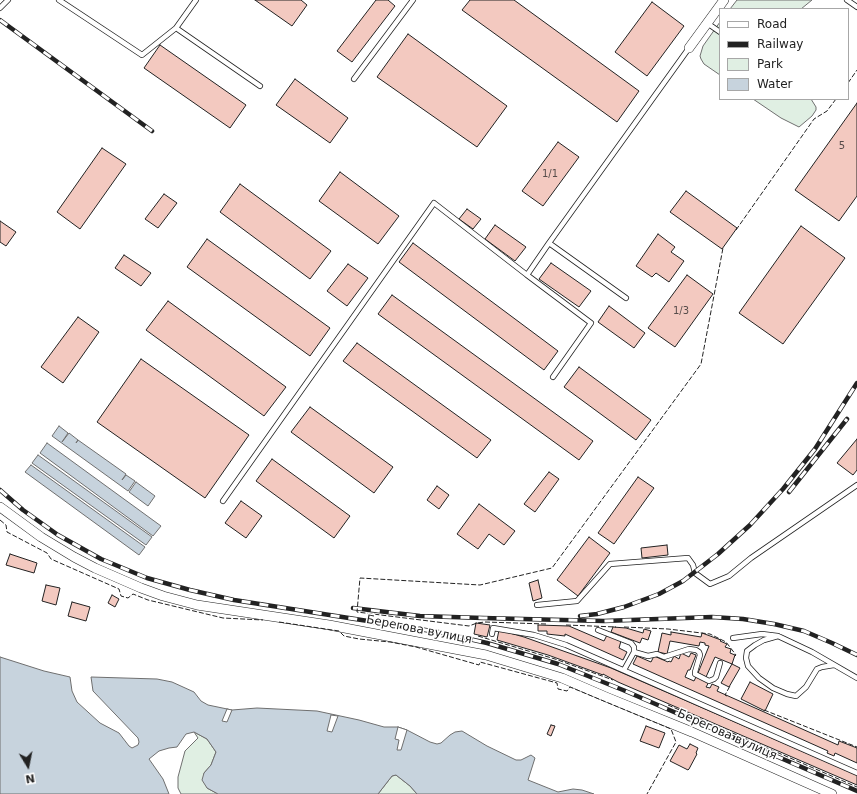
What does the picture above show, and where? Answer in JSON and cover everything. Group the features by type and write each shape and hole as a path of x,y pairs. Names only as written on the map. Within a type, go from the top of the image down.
{"street":[{"path":"689,48 724,0"},
{"name":"Берегова вулиця","path":"0,507 41,537 74,557 95,568 163,596 205,606 329,625 486,655 562,678 692,732 832,794"}],"lane":[{"path":"0,8 8,0"},
{"path":"59,0 142,55 176,28 196,0"},
{"path":"354,80 413,0"},
{"path":"847,0 857,7"},
{"path":"707,22 719,31"},
{"path":"176,28 260,86"},
{"path":"527,275 689,48"},
{"path":"223,501 434,203 591,323 553,377"},
{"path":"549,243 626,298"},
{"path":"537,605 577,601 610,564 688,558 693,565 695,573 710,584 729,576 751,558 857,485"},
{"path":"492,634 493,628 534,635 566,645 857,773"},
{"path":"598,630 631,643 634,647 634,652 624,670"},
{"path":"733,638 762,634 778,636 794,643 857,678"},
{"path":"778,636 764,640 755,645 748,651 746,658 748,666 759,678 773,688 796,696 806,687 817,669 828,665 834,665"},
{"path":"634,652 648,656 657,654 664,657 689,648 696,650 700,655 694,672 695,674 709,681 716,677 720,663"}],"green space":[{"path":"737,0 812,0 802,8 731,8"},
{"path":"719,23 719,74 704,64 701,59 700,56 703,46"},
{"path":"754,100 812,100 816,107 816,110 812,116 799,127 781,118"},
{"path":"194,732 207,739 216,752 211,765 204,773 207,788 218,794 181,794 178,788 178,777 185,751 198,738"},
{"path":"396,775 410,786 417,794 378,794 392,776"}],"water":[{"path":"59,426 68,433 62,442 69,433 126,474 122,480 126,475 135,481 128,491 52,436"},
{"path":"47,443 161,526 153,536 40,453"},
{"path":"38,455 152,537 146,545 32,463"},
{"path":"31,465 145,547 139,555 25,472"},
{"path":"136,482 155,496 148,506 129,492"},
{"path":"0,657 44,671 70,677 72,691 77,702 100,723 119,733 132,748 138,745 138,738 93,691 91,677 157,679 172,682 194,692 201,701 208,705 232,710 257,708 317,711 384,727 398,727 437,744 441,743 455,732 462,731 487,746 516,760 521,760 531,755 535,758 528,780 558,792 573,789 594,794 417,794 410,786 396,775 392,776 378,794 218,794 207,788 202,780 204,773 211,765 216,752 207,739 194,732 186,734 177,747 159,751 149,759 163,779 169,794 0,794"}],"pier":[{"path":"227,709 232,710 227,722 222,721"},
{"path":"331,715 338,716 332,732 327,731"},
{"path":"398,727 407,730 401,750 397,750 399,740 395,739"}],"building":[{"path":"255,0 301,0 307,5 292,26"},
{"path":"376,0 388,0 395,6 352,62 337,51"},
{"path":"470,0 514,0 639,91 617,122 462,10"},
{"path":"652,2 684,26 647,76 615,52"},
{"path":"408,34 507,106 477,147 377,77"},
{"path":"160,45 246,105 230,128 144,68"},
{"path":"295,79 348,118 330,143 276,105"},
{"path":"857,103 857,196 839,221 795,190"},
{"path":"558,142 579,157 543,206 522,191"},
{"path":"102,148 126,164 80,229 57,212"},
{"path":"340,172 399,216 378,244 319,201"},
{"path":"240,184 331,251 310,279 220,212"},
{"path":"686,191 737,228 722,249 670,212"},
{"path":"164,194 177,203 158,228 145,219"},
{"path":"467,209 481,219 473,229 459,219"},
{"path":"0,221 16,232 6,246 0,242"},
{"path":"495,225 526,247 515,261 485,239"},
{"path":"801,226 845,258 783,344 739,313"},
{"path":"658,234 675,247 671,252 684,261 669,282 656,273 652,277 636,266"},
{"path":"207,239 330,328 310,356 187,267"},
{"path":"413,243 558,351 544,370 399,262"},
{"path":"124,255 151,273 141,286 115,268"},
{"path":"551,263 591,291 579,307 539,279"},
{"path":"348,264 368,278 347,306 327,291"},
{"path":"687,275 713,294 675,347 648,328"},
{"path":"392,295 593,441 579,460 378,314"},
{"path":"168,301 286,387 264,416 146,330"},
{"path":"609,306 645,333 634,348 598,322"},
{"path":"78,317 99,332 63,383 41,367"},
{"path":"357,343 491,440 477,458 343,361"},
{"path":"141,359 249,435 205,498 97,422"},
{"path":"579,367 651,420 636,440 564,387"},
{"path":"310,407 393,467 374,493 291,432"},
{"path":"857,439 857,470 853,475 837,463"},
{"path":"272,459 350,516 334,538 256,481"},
{"path":"549,472 559,479 535,512 524,504"},
{"path":"638,477 654,488 614,544 598,533"},
{"path":"437,486 449,495 439,509 427,500"},
{"path":"241,501 262,516 246,538 225,523"},
{"path":"479,504 515,531 504,545 489,534 478,549 457,534"},
{"path":"589,537 610,553 578,596 557,580"},
{"path":"667,545 668,555 642,558 641,548"},
{"path":"10,554 37,563 34,573 6,565"},
{"path":"538,580 542,598 533,601 529,583"},
{"path":"46,585 60,588 56,605 42,601"},
{"path":"112,595 119,599 115,607 108,603"},
{"path":"72,602 90,607 86,621 68,616"},
{"path":"476,623 490,625 487,637 474,634"},
{"path":"538,625 569,626 604,641 607,635 621,641 619,648 627,652 623,660 565,634 565,636 547,634 547,631 538,631"},
{"path":"613,627 626,628 643,633 644,629 651,631 648,640 642,638 640,643 611,632"},
{"path":"499,630 524,637 611,668 857,775 857,785 618,682 603,674 548,655 497,640"},
{"path":"671,632 701,637 702,633 721,640 720,641 727,644 725,647 731,649 730,653 735,655 732,664 715,657 706,677 698,673 709,646 705,645 705,643 700,642 699,646 670,641 667,654 658,652 662,633 671,635"},
{"path":"681,653 689,657 691,653 696,655 690,670 688,670 685,677 694,681 696,677 709,682 706,687 710,688 712,684 719,687 717,691 838,745 839,741 857,748 857,763 835,753 834,756 827,753 828,751 633,664 637,656 651,662 654,656 671,662 674,656 679,659"},
{"path":"732,664 740,668 729,687 721,683"},
{"path":"750,682 773,694 765,711 741,699"},
{"path":"551,725 555,726 551,736 547,734"},
{"path":"646,726 665,733 659,748 640,741"},
{"path":"690,744 698,748 697,754 688,770 670,761 679,745 687,749"}],"railway":[{"path":"0,20 152,131"},
{"path":"580,616 597,614 624,607 659,594 683,581 718,554 750,525 783,489 815,449 857,383"},
{"path":"789,492 847,419"},
{"path":"0,490 23,510 58,535 101,559 147,578 234,600 438,632 487,643 558,664 623,690 857,791"},
{"path":"353,608 420,616 483,618 604,621 712,617 743,619 804,631 857,655"}],"fence":[{"path":"849,82 857,70"},
{"path":"736,230 814,119 827,111 835,100"},
{"path":"546,624 485,622 469,626 357,612 360,578 480,585 552,568 701,364 723,248"},
{"path":"0,520 6,525 7,532 47,553 51,559 119,589 121,596 128,598 133,594 148,600 223,618 263,620"},
{"path":"279,622 339,631 344,636 359,639 390,642 416,647 479,665 480,662 557,683 558,689 567,691 570,687 671,729 676,742 647,794"},
{"path":"566,625 616,627"},
{"path":"624,627 668,629 710,634 726,642 736,655 735,656"},
{"path":"478,636 555,659 613,680"},
{"path":"727,696 725,695 730,686"},
{"path":"668,705 857,787"},
{"path":"764,710 857,747"}]}
